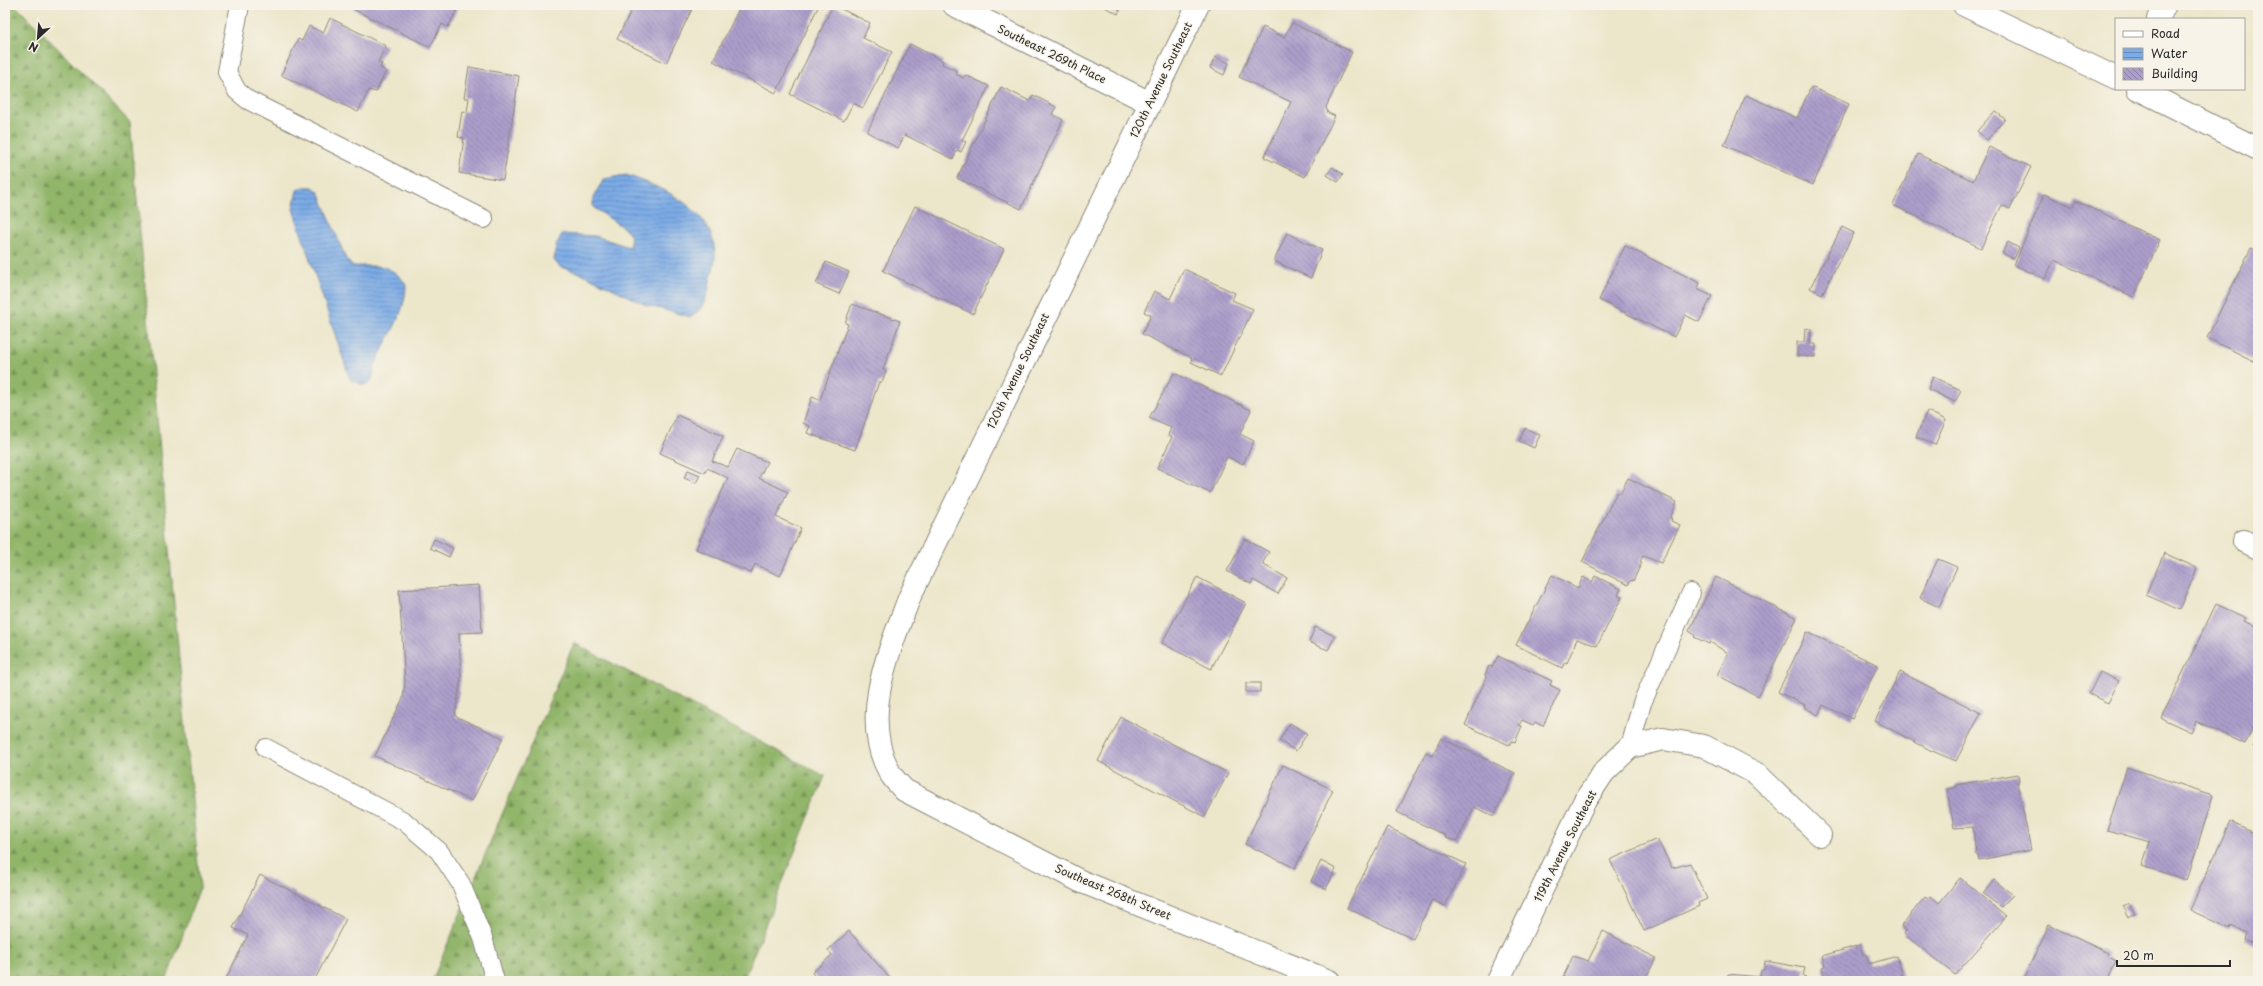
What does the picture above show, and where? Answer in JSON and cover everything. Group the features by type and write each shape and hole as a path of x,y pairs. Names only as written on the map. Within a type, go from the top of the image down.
{"street":[{"name":"Southeast 269th Place","path":"954,5 1150,103"},
{"name":"120th Avenue Southeast","path":"880,749 876,717 884,663 910,596 1198,5"},
{"path":"1964,5 2115,78"},
{"path":"2158,18 2165,5"},
{"path":"2140,90 2258,149"},
{"path":"1630,747 1663,739 1704,746 1757,774 1820,835"},
{"name":"119th Avenue Southeast","path":"1498,981 1584,802 1604,772 1630,747"},
{"name":"Southeast 268th Street","path":"880,749 889,772 904,790 1080,881 1329,981"}],"lane":[{"path":"240,5 227,72 237,91 248,100 484,219"},
{"path":"1630,747 1642,703 1691,593"},
{"path":"266,748 404,821 439,852 461,884 483,938 495,981"}],"green space":[{"path":"5,5 15,5 130,122 200,887 166,981 5,981"},
{"path":"574,643 825,776 743,981 432,981"}],"water":[{"path":"626,175 670,193 696,212 706,224 712,238 715,260 705,301 699,310 691,317 646,305 585,275 559,266 554,260 556,245 562,234 595,236 629,247 631,237 628,231 593,207 593,197 604,179"},
{"path":"304,187 313,187 319,192 346,259 352,266 375,266 388,268 400,277 406,284 400,315 381,351 371,382 364,385 351,380 349,376 293,209 297,190"}],"building":[{"path":"355,5 459,6 448,27 442,24 430,47 353,9"},
{"path":"634,5 694,5 666,63 617,39"},
{"path":"741,5 819,5 776,93 713,61"},
{"path":"833,5 870,23 863,38 892,52 863,108 853,103 844,121 790,94"},
{"path":"1101,5 1122,5 1118,14"},
{"path":"330,18 386,46 378,62 382,64 380,68 386,71 376,92 369,90 358,112 281,75 298,39 302,41 309,26 323,33"},
{"path":"1292,23 1352,52 1326,107 1328,113 1335,116 1305,177 1264,157 1291,102 1239,77 1263,27 1284,37"},
{"path":"910,44 943,61 942,64 957,71 956,74 963,78 965,75 989,86 962,140 966,142 961,152 957,150 953,159 905,135 898,148 867,132"},
{"path":"1215,57 1229,63 1224,75 1210,68"},
{"path":"469,67 519,76 503,180 459,173 464,138 458,137 462,111 467,112 469,98 464,98"},
{"path":"1001,87 1030,101 1033,95 1056,107 1052,114 1063,120 1021,209 957,178"},
{"path":"1811,87 1849,104 1813,185 1724,145 1746,95 1797,118"},
{"path":"1995,111 2005,119 1987,140 1977,131"},
{"path":"1989,147 2031,167 2010,209 2002,205 1981,248 1893,205 1918,154 1973,181"},
{"path":"1332,167 1343,174 1338,182 1327,175"},
{"path":"2044,194 2073,207 2076,201 2160,240 2134,297 2054,260 2045,279 2014,265"},
{"path":"915,206 1004,249 973,314 883,271"},
{"path":"1842,227 1854,233 1822,294 1810,288"},
{"path":"1287,233 1322,250 1311,278 1274,261"},
{"path":"2008,242 2019,248 2014,259 2002,253"},
{"path":"1625,246 1700,283 1697,289 1712,296 1699,322 1685,315 1674,337 1599,300"},
{"path":"2251,248 2258,251 2258,363 2207,338"},
{"path":"826,262 849,272 839,294 816,284"},
{"path":"1184,269 1235,293 1232,300 1253,309 1221,376 1191,362 1192,358 1142,334 1151,315 1144,312 1154,291 1170,299"},
{"path":"852,304 900,321 883,370 886,371 882,382 879,382 855,450 807,433 810,426 803,423 812,397 820,400 848,324 845,323"},
{"path":"1805,328 1811,329 1810,344 1816,344 1815,357 1797,356 1797,342 1804,342"},
{"path":"1174,373 1251,410 1240,434 1254,441 1243,464 1227,457 1210,493 1157,468 1172,437 1168,435 1171,428 1149,418"},
{"path":"1933,377 1961,390 1955,402 1928,389"},
{"path":"1927,411 1946,420 1935,445 1916,437"},
{"path":"677,415 723,436 712,461 728,467 737,449 767,462 759,478 788,492 776,517 801,528 780,576 755,564 751,573 696,549 728,478 707,468 705,473 660,453"},
{"path":"1525,428 1540,435 1534,448 1519,441"},
{"path":"688,470 700,475 696,483 684,478"},
{"path":"1628,478 1677,502 1670,518 1672,519 1671,521 1680,525 1661,563 1643,556 1640,561 1642,562 1633,581 1631,580 1628,585 1582,562 1617,492 1620,494"},
{"path":"434,539 453,548 449,557 430,548"},
{"path":"1245,539 1269,552 1262,564 1287,578 1278,594 1253,580 1251,584 1227,571"},
{"path":"2164,553 2197,568 2180,610 2146,595"},
{"path":"1938,559 1957,567 1939,607 1920,598"},
{"path":"1552,575 1578,588 1583,577 1592,582 1595,576 1621,589 1618,595 1622,597 1597,646 1577,639 1567,663 1565,662 1562,668 1516,645"},
{"path":"1197,577 1246,603 1211,669 1162,643"},
{"path":"1716,577 1797,618 1758,696 1717,675 1728,653 1710,642 1709,644 1694,637 1695,635 1689,631"},
{"path":"479,585 482,632 459,633 461,678 455,716 503,738 472,801 375,756 403,698 405,683 399,590"},
{"path":"2216,604 2246,618 2244,621 2258,627 2258,718 2245,744 2196,721 2191,732 2161,718"},
{"path":"1315,627 1335,636 1328,650 1309,642"},
{"path":"1807,632 1878,665 1852,719 1823,705 1818,715 1804,707 1805,705 1778,692"},
{"path":"1498,656 1552,681 1550,685 1560,690 1543,726 1535,722 1533,725 1522,720 1519,725 1522,726 1515,742 1512,741 1509,745 1465,725 1487,676 1485,675 1489,666 1492,667"},
{"path":"1900,672 1981,713 1956,761 1930,750 1875,721"},
{"path":"2100,672 2119,681 2108,703 2089,694"},
{"path":"1246,683 1260,683 1260,692 1246,692"},
{"path":"1121,717 1228,773 1205,817 1098,761"},
{"path":"1290,723 1307,734 1296,751 1279,741"},
{"path":"1441,738 1515,773 1494,816 1474,807 1457,841 1445,838 1446,836 1397,812 1426,752 1433,756"},
{"path":"2258,738 2258,749 2253,747"},
{"path":"1283,765 1333,790 1295,868 1245,844"},
{"path":"2127,767 2213,795 2187,880 2142,866 2150,842 2107,830"},
{"path":"2018,774 2019,782 2017,782 2031,850 1979,860 1978,854 1976,854 1973,827 1954,828 1947,789 1957,787 1956,785"},
{"path":"2230,822 2258,835 2256,889 2258,890 2258,941 2256,945 2245,939 2247,933 2231,926 2230,929 2190,910"},
{"path":"1387,827 1466,864 1445,906 1432,900 1413,939 1347,908"},
{"path":"1657,839 1672,868 1690,863 1707,899 1698,903 1699,906 1644,931 1610,860"},
{"path":"1321,861 1336,869 1326,889 1311,881"},
{"path":"260,875 346,919 314,981 225,981 248,935 233,928"},
{"path":"1960,878 2006,917 1955,975 1904,934 1906,931 1901,926 1925,897 1928,899 1931,896 1939,903"},
{"path":"1994,880 2013,895 2001,907 1983,894"},
{"path":"2129,903 2135,914 2129,918 2123,906"},
{"path":"2049,925 2108,953 2107,956 2116,961 2107,981 2022,981"},
{"path":"849,931 892,981 819,981 812,973 832,955 828,950"},
{"path":"1603,931 1656,958 1644,981 1561,981 1573,956 1588,961"},
{"path":"1860,945 1863,955 1866,954 1869,964 1897,956 1904,981 1826,981 1822,967 1825,966 1822,956"},
{"path":"1765,961 1805,968 1803,976 1806,977 1806,981 1727,981 1728,974 1760,977 1761,970 1764,970"}]}
